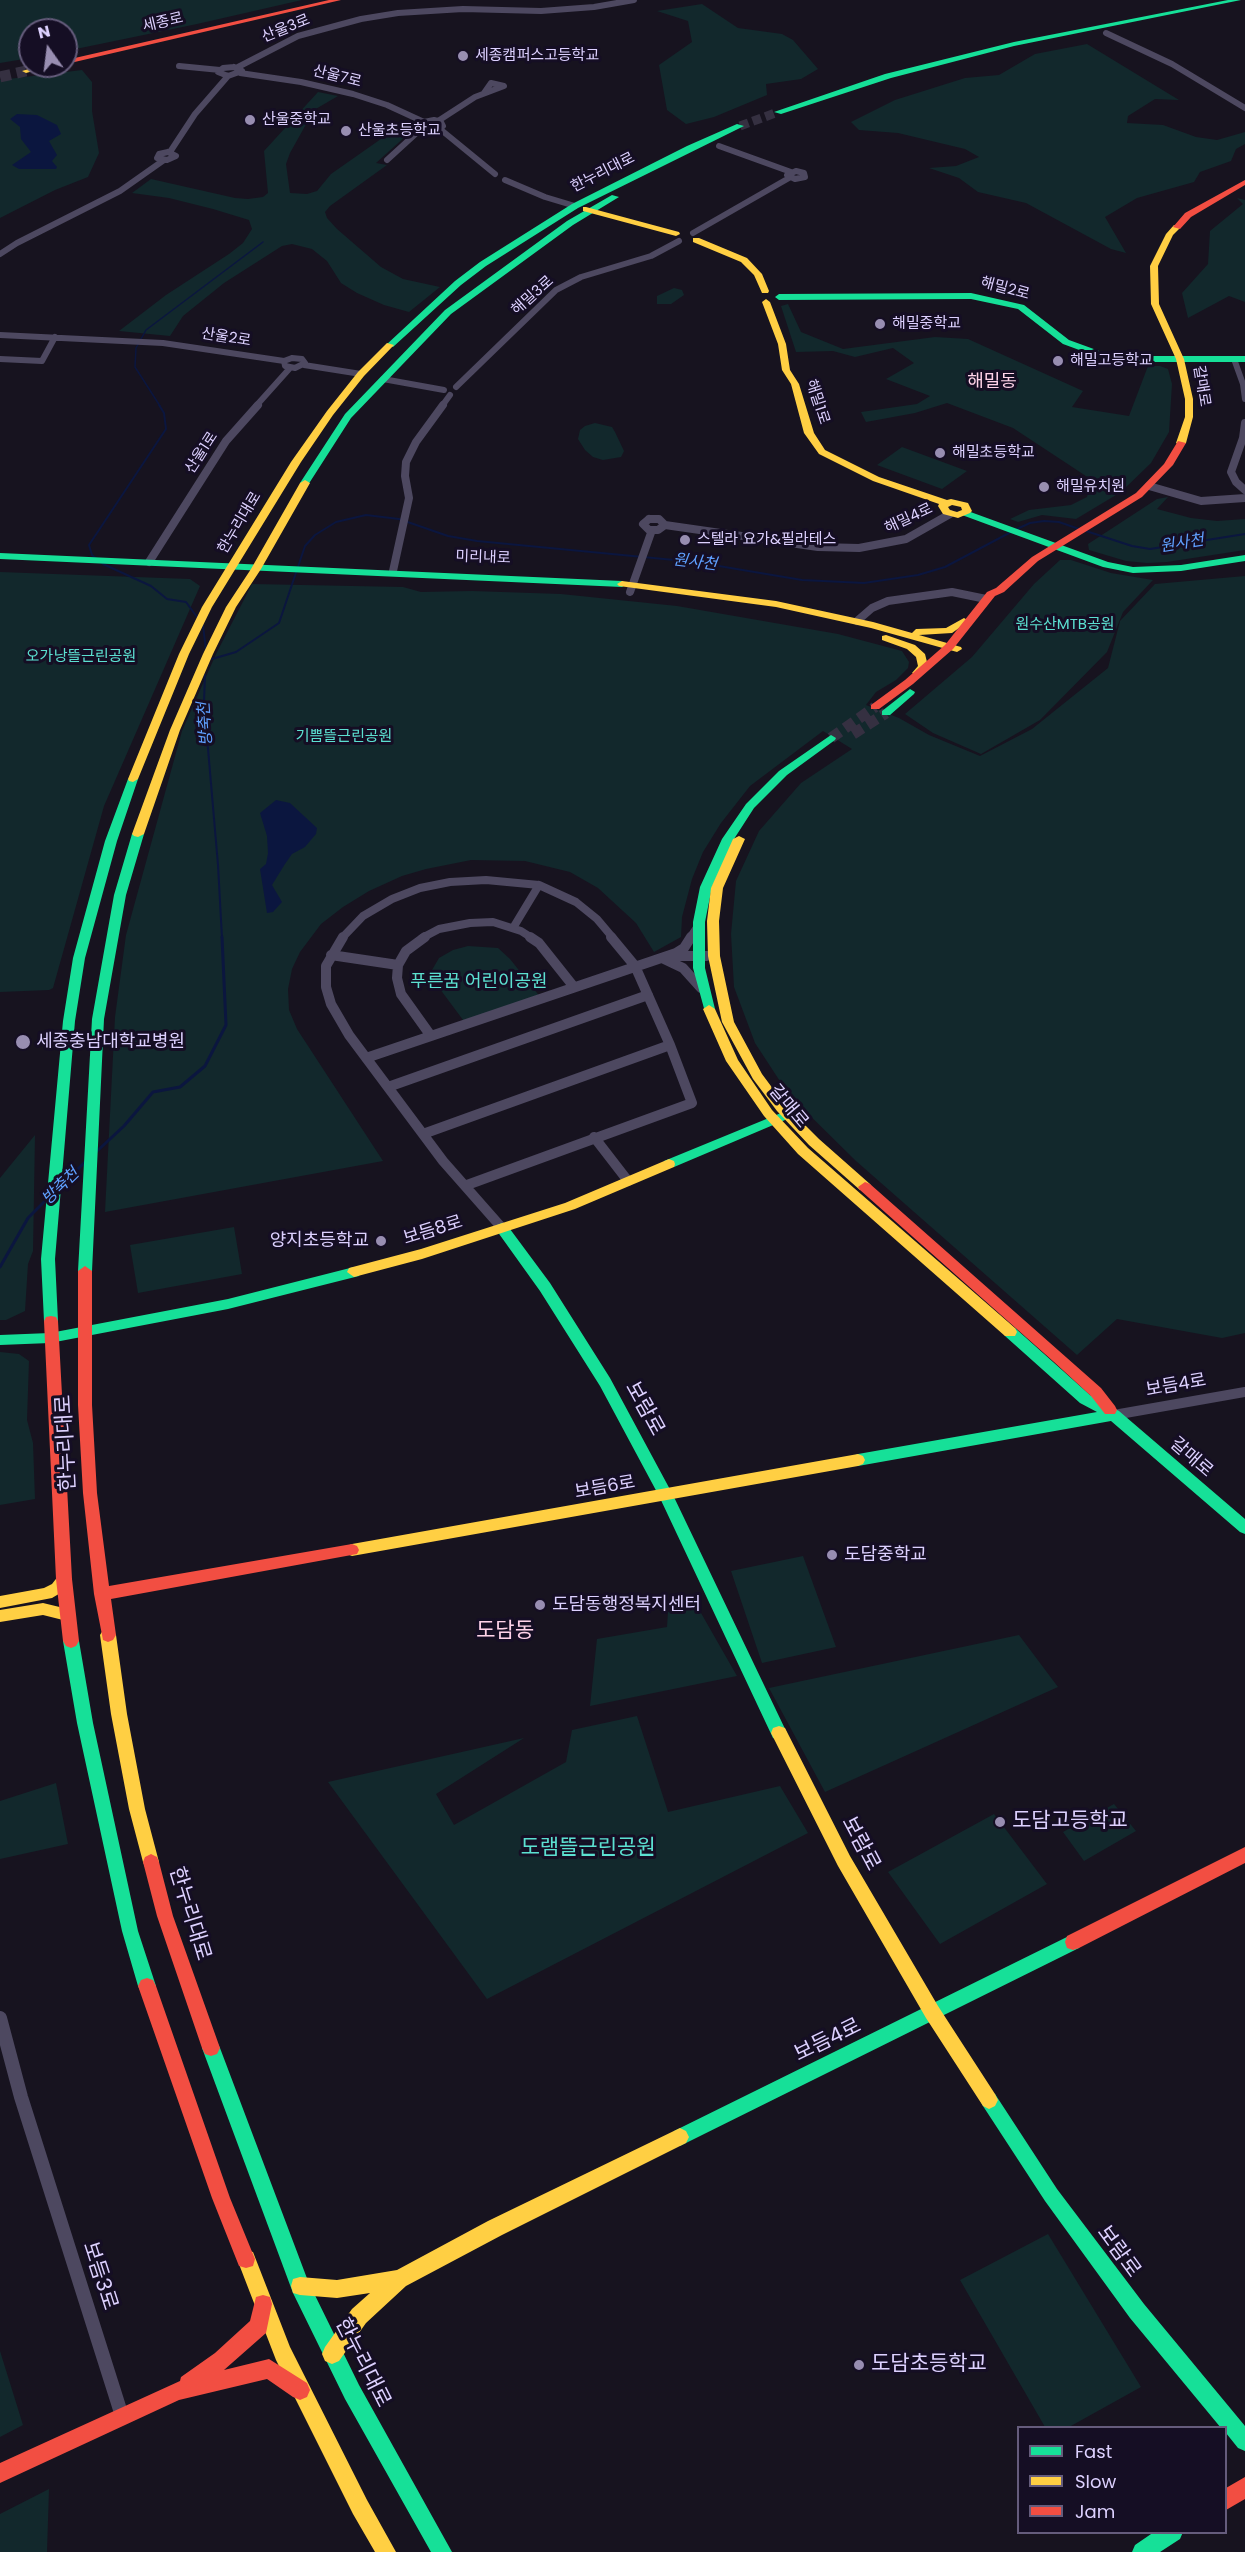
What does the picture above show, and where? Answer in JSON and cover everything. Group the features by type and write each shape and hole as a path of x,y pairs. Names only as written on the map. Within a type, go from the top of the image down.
{"main road":[{"name":"세종로","path":"78,54 317,0"},
{"name":"세종로","path":"78,59 338,0"},
{"path":"1238,0 1014,44 888,76 783,114 957,66 1106,33 1245,6"},
{"name":"한누리대로","path":"386,2552 360,2507 302,2392 263,2304 213,2176 162,2034 130,1931 85,1723 67,1615 64,1579 50,1338 48,1259 69,1021 79,958 97,887 123,806 171,686 207,607 296,462 330,413 361,374 458,283 518,240 575,206 690,148 746,129 719,146 666,170 590,210 534,248 448,312 348,416 315,465 255,572 231,607 175,730 120,895 98,1019 80,1333 90,1493 102,1594 119,1714 137,1809 165,1916 211,2048 300,2286 332,2354 400,2481 442,2552"},
{"name":"갈매로","path":"1000,590 999,596 950,651 880,710 911,680 950,651 986,599 1000,590 1020,570 1055,546 1144,491 1178,451 1189,417 1189,399 1180,359 1155,304 1154,266 1170,234 1188,216 1245,182"},
{"path":"575,206 678,238 695,236"},
{"name":"해밀1로","path":"695,236 744,260 758,274 770,297 786,370 795,384 809,433 822,452 876,479 947,508 962,503 968,509 965,513 1055,546"},
{"name":"해밀2로","path":"770,297 971,296 1021,307 1066,342 1092,353 1118,360 1239,359"},
{"path":"1055,546 1106,565 1133,570 1181,568 1245,558"},
{"name":"미리내로","path":"0,556 130,561 147,566"},
{"name":"미리내로","path":"0,565 147,566 632,588 742,598 857,621 874,630"},
{"name":"미리내로","path":"332,574 393,571 575,579 874,630 950,651"},
{"path":"874,630 921,633 948,631 975,613"},
{"path":"874,630 911,648 921,656 923,666 911,680"},
{"name":"갈매로","path":"780,1117 732,1061 715,1024 704,992 698,956 699,926 704,896 718,857 750,806 783,773 837,739 760,808 738,841 717,888 713,921 714,956 728,1022 780,1117 803,1151 1085,1399 1114,1415 1245,1528"},
{"name":"보듬8로","path":"1,1340 50,1338 228,1304 422,1254 570,1206 780,1117"},
{"name":"보람로","path":"502,1228 546,1287 599,1373 666,1495 753,1682 828,1830 932,2012 1051,2195 1137,2311 1245,2441"},
{"name":"보듬6로","path":"102,1594 1114,1415"},
{"path":"0,1602 47,1594 57,1588 64,1579"},
{"path":"0,1616 43,1609 67,1615"},
{"name":"보듬4로","path":"399,2279 495,2228 1245,1855"},
{"path":"300,2286 337,2289 399,2279"},
{"path":"332,2354 359,2316 399,2279"},
{"path":"178,2391 222,2360 259,2326 263,2304"},
{"path":"0,2473 178,2391 270,2369 302,2392"},
{"path":"1227,2499 1245,2487"},
{"path":"1142,2552 1170,2534"}],"street":[{"name":"산울3로","path":"239,70 298,36 361,19 398,13 463,9 594,8 634,0"},
{"path":"1106,33 1172,64 1245,108"},
{"path":"178,66 239,70"},
{"path":"220,70 219,74 228,76"},
{"path":"0,254 17,243 120,191 147,174 164,160 157,158 157,155 170,152 195,114 228,76 239,70"},
{"name":"산울7로","path":"239,70 353,94 394,108 423,125"},
{"path":"387,159 423,125 438,121 484,93"},
{"path":"438,121 444,125 440,129"},
{"path":"423,125 440,129 495,174 507,175 509,178 505,180 545,197 575,206"},
{"path":"695,236 790,175 719,146"},
{"name":"해밀3로","path":"447,393 456,387 556,290 580,277 651,256 678,238"},
{"path":"0,335 55,337 42,361 0,359"},
{"name":"산울2로","path":"55,337 163,343 284,361 299,358 304,360 304,365"},
{"path":"1239,359 1245,399"},
{"path":"284,361 284,365 290,368 304,365 361,374"},
{"name":"산울1로","path":"147,566 225,441 290,368"},
{"path":"383,379 447,393 406,462 405,476 409,498 393,571"},
{"path":"1245,423 1243,438 1231,472 1236,482 1245,490"},
{"path":"1144,491 1201,501 1245,498"},
{"name":"해밀4로","path":"632,588 651,534 665,525 818,547 859,548 906,539 947,508"},
{"path":"857,621 872,608 888,601 952,592 986,599"},
{"path":"467,1185 692,1103 636,966 597,919 576,902 539,885 486,880 450,882 420,888 392,899 363,916 345,933 327,966 326,977 331,1004 366,1058 443,1161 467,1185 502,1228"},
{"path":"513,928 539,885"},
{"path":"430,1036 400,994 397,978 398,965 406,951 417,941 439,929 470,922 494,922 513,928 539,943 574,987"},
{"path":"366,1058 662,958 684,948 699,926"},
{"path":"331,955 398,965"},
{"path":"662,958 714,956"},
{"path":"662,958 683,968 704,992"},
{"path":"388,1087 648,995"},
{"path":"423,1134 670,1045"},
{"path":"594,1137 628,1181"},
{"name":"보듬4로","path":"1114,1415 1245,1392"},
{"name":"보듬3로","path":"0,2018 24,2108 122,2416"}],"green space":[{"path":"0,0 302,0 78,49 78,18 18,18 18,60 0,63"},
{"path":"702,4 738,28 782,34 793,40 818,69 801,79 766,84 767,95 714,117 686,124 667,110 659,65 692,42 688,21 657,11"},
{"path":"1087,44 1179,100 1155,99 1128,116 1127,123 1163,125 1196,137 1217,140 1245,132 1245,144 1236,149 1231,161 1200,172 1194,182 1137,198 1105,217 1126,253 1111,249 1026,203 978,192 959,178 929,168 956,166 979,157 965,149 898,133 859,130 851,122 895,100 965,78 999,75 1035,54"},
{"path":"78,70 82,70 92,82 92,111 99,153 88,177 55,190 0,218 0,80 78,78"},
{"path":"318,92 338,96 314,110 290,153 286,164 290,193 307,194 317,191 331,174 398,127 400,122 406,124 407,135 376,163 387,165 325,212 327,218 337,229 381,267 403,279 440,287 409,312 384,305 341,283 327,261 312,249 292,244 282,246 224,283 183,316 170,336 119,331 166,295 229,254 243,243 252,229 249,220 213,209 169,198 132,193 151,179 235,198 263,197 268,193 264,151"},
{"path":"1237,198 1245,200 1245,302 1229,296 1188,318 1182,293 1208,264 1210,231 1243,204"},
{"path":"674,288 682,290 684,295 671,304 657,304 657,296"},
{"path":"788,304 801,332 843,349 935,337 968,339 1083,391 1072,407 1129,416 1148,366 1160,366 1168,369 1172,384 1169,432 1151,463 1121,492 1076,519 1042,515 1018,522 1010,519 1029,510 1071,505 1087,497 1092,480 1013,428 947,403 915,413 866,422 861,412 917,404 930,396 886,379 914,363 893,348 855,357 833,351 796,352 781,306"},
{"path":"595,423 612,427 624,451 621,457 603,460 593,457 585,450 578,439 580,430"},
{"path":"902,447 967,471 942,489 877,465"},
{"path":"1168,497 1157,509 1191,518 1217,521 1245,519 1245,550 1147,563 1126,561 1089,550 1088,544 1157,499"},
{"name":"원수산MTB공원","path":"1060,560 1071,560 1111,573 1153,580 1123,612 1107,652 1040,720 981,754 933,733 905,714 972,657 1034,584"},
{"name":"오가낭뜰근린공원","path":"0,572 190,579 200,586 104,806 53,988 49,990 0,992"},
{"name":"기쁨뜰근린공원","path":"1245,576 1245,1333 1222,1338 1117,1319 1077,1355 856,1161 789,1095 755,1043 734,987 731,934 736,881 759,831 801,783 852,749 823,731 750,786 721,823 703,852 692,879 682,917 681,937 654,952 636,923 598,888 570,872 525,861 471,860 426,869 402,876 369,891 343,907 321,924 300,952 292,969 288,989 289,1010 297,1029 383,1161 105,1212 115,1017 126,935 182,731 216,654 252,584 403,587 421,592 561,594 677,606 838,634 902,651 909,662 908,668 896,680 876,692 866,705 980,756 1032,729 1108,668 1120,621 1155,584"},
{"name":"푸른꿈 어린이공원","path":"468,946 498,948 510,959 541,998 466,1024 437,985 432,970 439,958 453,950"},
{"path":"35,1135 33,1251 28,1264 25,1311 6,1320 0,1320 0,1178"},
{"path":"234,1227 242,1274 138,1293 130,1245"},
{"path":"0,1352 19,1354 29,1361 27,1420 33,1443 35,1499 0,1505"},
{"path":"803,1556 836,1647 762,1663 731,1571"},
{"path":"697,1606 737,1676 590,1706 597,1639 667,1627 668,1612"},
{"path":"1019,1635 1058,1687 825,1792 769,1688"},
{"name":"도램뜰근린공원","path":"637,1716 668,1812 780,1786 808,1833 487,1999 328,1782 524,1738 436,1794 454,1825 566,1762 572,1730"},
{"path":"56,1783 68,1844 0,1859 0,1801"},
{"path":"1114,1804 1136,1831 1084,1861 1063,1832"},
{"path":"994,1814 1047,1884 940,1944 888,1872"},
{"path":"1048,2234 1141,2387 1071,2426 1044,2426 960,2280"},
{"path":"0,2351 23,2425 0,2437"},
{"path":"49,2489 47,2552 0,2552 0,2514"}],"water":[{"path":"17,114 37,115 57,125 61,134 49,141 57,155 52,161 56,169 19,169 12,165 31,152 21,139 20,127 10,119"},
{"path":"276,800 290,803 317,828 316,834 305,847 292,854 272,885 282,902 273,912 267,913 260,869 266,864 267,836 260,813"}],"waterway":[{"name":"방축천","path":"160,406 135,367 136,348 146,330 263,242"},
{"name":"방축천","path":"159,405 164,413 166,429 89,545 92,555 103,564 151,586 167,599 186,602 197,617"},
{"name":"원사천","path":"212,659 236,652 279,623 305,546 315,535 336,522 366,515 399,519 448,536 477,541 695,562 802,580 864,583 918,575 945,567 1011,532"},
{"name":"원사천","path":"1017,529 1030,523 1044,521 1059,522 1079,529"},
{"name":"원사천","path":"1086,531 1132,546 1150,549 1245,534"},
{"name":"방축천","path":"203,625 206,651"},
{"name":"방축천","path":"205,675 204,702 222,938"},
{"name":"방축천","path":"96,1152 124,1126 153,1092 180,1087 205,1066 226,1025 222,937"},
{"name":"방축천","path":"60,1187 85,1162"},
{"name":"방축천","path":"0,1267 28,1218 48,1198"}],"tunnel":[{"path":"0,77 18,73"},
{"path":"740,126 778,112"},
{"path":"831,738 875,707"},
{"path":"853,734 886,713"}],"traffic: fast":[{"path":"778,112 888,76 1014,44 1238,0"},
{"path":"390,345 458,283 483,264 575,206 690,148 740,126"},
{"path":"305,483 348,416 448,312 570,223 615,197"},
{"path":"779,297 971,296 1021,307 1066,342 1112,359 1245,359"},
{"path":"965,513 1106,565 1133,570 1181,568 1245,558"},
{"path":"0,556 622,584"},
{"path":"886,713 910,692"},
{"path":"709,1009 699,968 699,922 706,887 728,839 750,806 783,773 831,738"},
{"path":"51,1321 48,1259 69,1021 79,958 111,841 133,779"},
{"path":"85,1271 98,1019 120,895 138,834"},
{"path":"669,1164 781,1117"},
{"path":"502,1228 545,1287 605,1382 666,1495 779,1733"},
{"path":"0,1340 50,1338 228,1304 354,1272"},
{"path":"1010,1332 1085,1399 1114,1415 1245,1528"},
{"path":"858,1460 1114,1415"},
{"path":"71,1641 85,1723 130,1931 147,1986"},
{"path":"680,2137 1073,1942"},
{"path":"211,2048 300,2286 352,2392 442,2552"},
{"path":"989,2100 1051,2195 1137,2311 1245,2441"},
{"path":"1142,2552 1170,2534"}],"traffic: slow":[{"path":"586,209 676,234"},
{"path":"1177,227 1170,234 1154,266 1155,304 1180,359 1189,399 1189,417 1181,443"},
{"path":"696,240 744,260 758,274 765,291"},
{"path":"766,302 782,344 786,370 795,384 809,433 822,452 876,479 945,503"},
{"path":"133,779 184,654 207,607 296,462 330,413 361,374 390,345"},
{"path":"138,834 175,730 208,654 231,607 256,569 305,483"},
{"path":"951,502 965,505 967,511 958,515 946,512 943,506 951,502"},
{"path":"622,584 776,604 873,625 957,649"},
{"path":"916,632 948,631 964,621"},
{"path":"886,638 911,647 921,656 923,666 917,673"},
{"path":"739,839 717,888 713,921 714,956 728,1022 757,1076 781,1108 814,1142 865,1187"},
{"path":"709,1009 732,1061 768,1113 803,1151 1010,1332"},
{"path":"354,1272 422,1254 570,1206 669,1164"},
{"path":"352,1550 858,1460"},
{"path":"0,1602 47,1594 57,1588 64,1579"},
{"path":"0,1616 43,1609 67,1615"},
{"path":"108,1635 119,1714 137,1809 151,1862"},
{"path":"779,1733 844,1861 932,2012 989,2100"},
{"path":"332,2354 359,2316 399,2279 495,2228 680,2137"},
{"path":"246,2259 283,2353 360,2507 386,2552"},
{"path":"300,2286 337,2289 399,2279"}],"traffic: jam":[{"path":"78,59 338,0"},
{"path":"1177,227 1188,215 1245,182"},
{"path":"875,707 909,682 949,647 991,594 1000,590 1035,559 1139,495 1168,465 1181,443"},
{"path":"865,1187 1059,1358 1096,1392 1110,1410"},
{"path":"85,1271 85,1405 90,1493 108,1635"},
{"path":"51,1321 64,1579 71,1641"},
{"path":"102,1594 352,1550"},
{"path":"1073,1942 1245,1855"},
{"path":"151,1862 165,1916 211,2048"},
{"path":"147,1986 221,2198 246,2259"},
{"path":"188,2384 222,2360 259,2326 263,2304"},
{"path":"0,2473 178,2391 269,2369 300,2390"},
{"path":"1227,2499 1245,2487"}],"place":[{"name":"세종캠퍼스고등학교","path":"463,56"},
{"name":"산울중학교","path":"250,120"},
{"name":"산울초등학교","path":"346,131"},
{"name":"해밀중학교","path":"880,324"},
{"name":"해밀고등학교","path":"1058,361"},
{"name":"해밀초등학교","path":"940,453"},
{"name":"해밀유치원","path":"1044,487"},
{"name":"스텔라 요가&필라테스","path":"685,540"},
{"name":"세종충남대학교병원","path":"23,1042"},
{"name":"양지초등학교","path":"381,1241"},
{"name":"도담중학교","path":"832,1555"},
{"name":"도담동행정복지센터","path":"540,1605"},
{"name":"도담고등학교","path":"1000,1822"},
{"name":"도담초등학교","path":"859,2365"}],"district":[{"name":"해밀동","path":"992,382"},
{"name":"도담동","path":"505,1632"}]}
